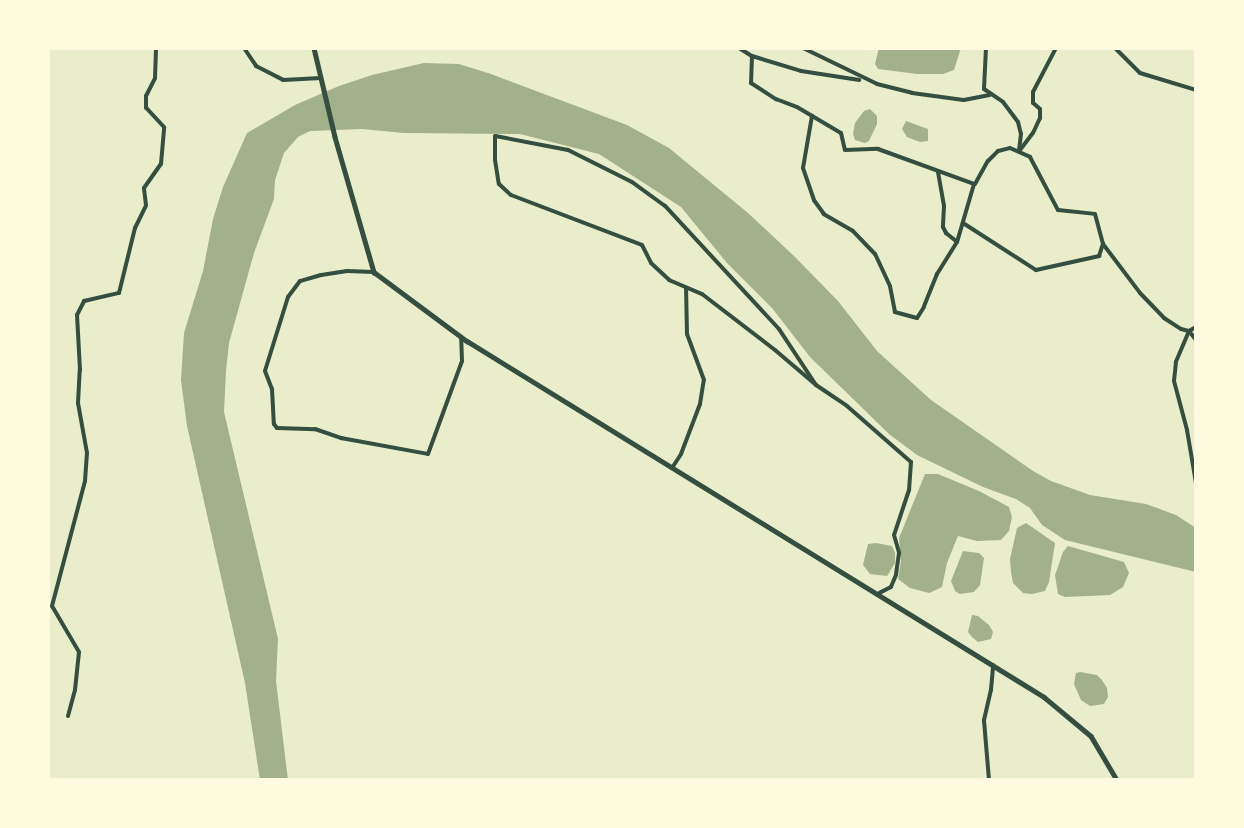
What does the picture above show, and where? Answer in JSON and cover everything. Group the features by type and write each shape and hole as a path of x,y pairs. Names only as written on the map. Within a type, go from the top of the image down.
{"street":[{"path":"68,716 75,690 80,652 52,606 85,481 87,453 78,403 80,370 77,315 84,301 119,293 135,228 146,205 144,188 161,164 164,127 146,108 146,96 155,78 156,48"},
{"path":"244,48 256,66 283,80 321,79"},
{"path":"314,48 335,137 374,272"},
{"path":"739,48 752,56 801,71 864,80 939,98 964,100 990,95"},
{"path":"803,48 864,80"},
{"path":"986,48 984,89 1003,102 1018,122 1021,134 1019,150"},
{"path":"1019,150 1033,134 1040,118 1040,109 1033,103 1034,93 1056,48"},
{"path":"1115,48 1140,73 1158,81 1196,90"},
{"path":"752,56 751,83 842,133 845,150 854,152 878,148 974,184"},
{"path":"812,116 803,168 814,200 824,214 853,231 875,254 890,286 895,312 917,318 924,307 937,274 957,242 974,184 988,161 998,151 1010,147 1019,150 1036,165 1058,210 1095,213 1103,244 1140,293 1164,318 1181,329 1189,331 1196,340"},
{"path":"816,385 780,329 665,206 632,182 568,150 495,136 495,160 499,184 511,195 642,245 651,263 669,280 702,294 816,385 847,406 911,462 909,490 894,532 899,553 896,575 891,587 879,593"},
{"path":"938,172 943,198 943,227 946,233 957,242"},
{"path":"963,223 1036,270 1099,256 1103,244"},
{"path":"461,337 462,361 428,454 341,438 315,429 277,428 274,424 272,389 266,371 288,297 300,281 347,271 374,272 461,337 1044,697 1091,736 1117,780"},
{"path":"672,468 681,454 700,404 704,380 687,334 686,288"},
{"path":"1196,327 1189,331 1176,362 1174,381 1187,430 1196,483"},
{"path":"989,780 984,720 991,690 993,665"}],"shaded area":[{"path":"879,48 961,48 954,70 943,74 917,74 878,69 875,64"},
{"path":"424,63 459,64 491,74 627,125 669,148 748,213 794,256 838,301 877,351 931,400 1051,481 1090,495 1146,504 1176,515 1196,528 1196,572 1065,540 1042,525 1030,508 1016,499 983,487 917,455 889,434 810,357 772,308 727,263 681,207 599,154 520,134 404,133 362,129 310,131 298,137 284,153 275,180 274,199 254,253 229,343 226,371 224,412 278,639 276,681 288,780 260,780 245,683 187,426 181,380 184,333 203,271 213,219 223,187 247,133 295,105 339,86 372,75"},
{"path":"870,109 877,116 877,124 869,141 865,143 855,140 853,134 855,123 864,111"},
{"path":"906,121 928,129 928,141 920,142 907,137 902,129"},
{"path":"925,474 938,474 979,491 1009,507 1012,517 1009,531 1001,540 977,541 958,536 947,563 942,587 929,593 910,588 898,579 901,561 899,538"},
{"path":"1026,523 1055,543 1049,582 1045,591 1032,594 1023,593 1013,583 1011,572 1010,559 1017,528"},
{"path":"868,544 892,546 895,553 895,563 887,576 870,574 863,565"},
{"path":"1068,546 1124,562 1129,573 1123,587 1110,595 1065,597 1058,594 1055,575 1063,552"},
{"path":"963,551 979,553 984,558 980,585 974,592 960,594 955,591 951,581"},
{"path":"972,615 978,616 989,625 993,632 991,639 978,642 968,632"},
{"path":"1076,673 1097,675 1102,680 1107,688 1108,697 1104,704 1090,706 1081,700 1074,684"}]}
